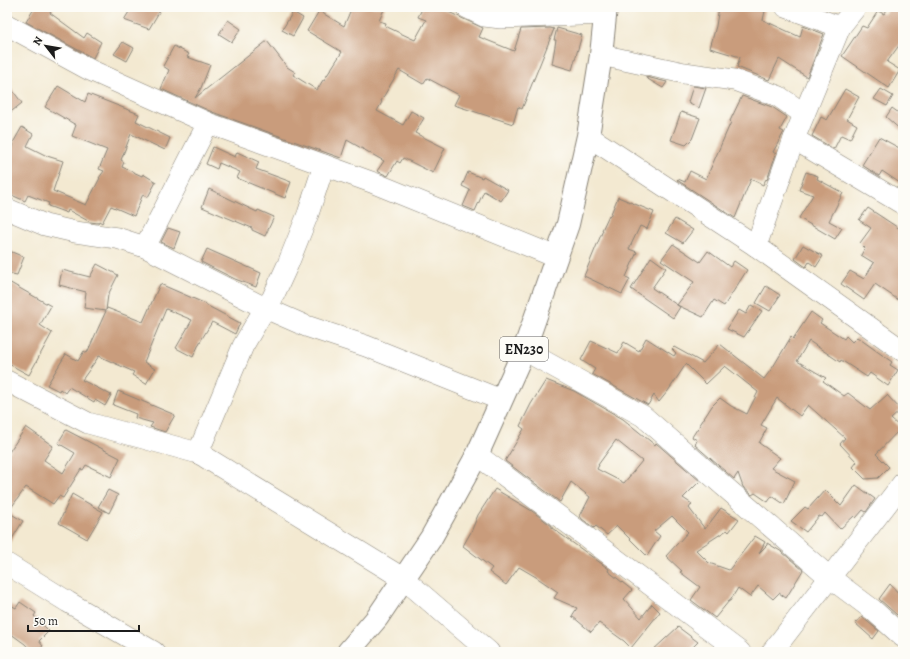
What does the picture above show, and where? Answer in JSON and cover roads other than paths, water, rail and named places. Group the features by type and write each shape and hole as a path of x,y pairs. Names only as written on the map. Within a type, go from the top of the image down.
{"main road":[{"name":"EN230","path":"348,652 376,618 431,538 477,456 524,350 568,224 588,136 601,55 605,10"}],"street":[{"path":"466,7 484,16 501,18 605,10"},
{"path":"786,7 840,27"},
{"path":"756,246 794,139 840,27 856,7"},
{"path":"7,25 90,70 208,123 374,183 556,258"},
{"path":"601,55 684,73 734,80 778,96 804,114"},
{"path":"145,247 208,123"},
{"path":"588,136 756,246 903,352"},
{"path":"794,139 903,204"},
{"path":"198,453 243,346 264,308 272,299 288,264 308,214 324,165"},
{"path":"7,209 44,225 75,232 117,238 145,247 264,308 306,326 366,346 501,400"},
{"path":"524,350 643,416 830,577 873,610 903,637"},
{"path":"7,381 88,423 198,453 404,579 489,652"},
{"path":"477,456 740,652"},
{"path":"772,652 903,483"},
{"path":"7,564 68,602 154,652"}]}
